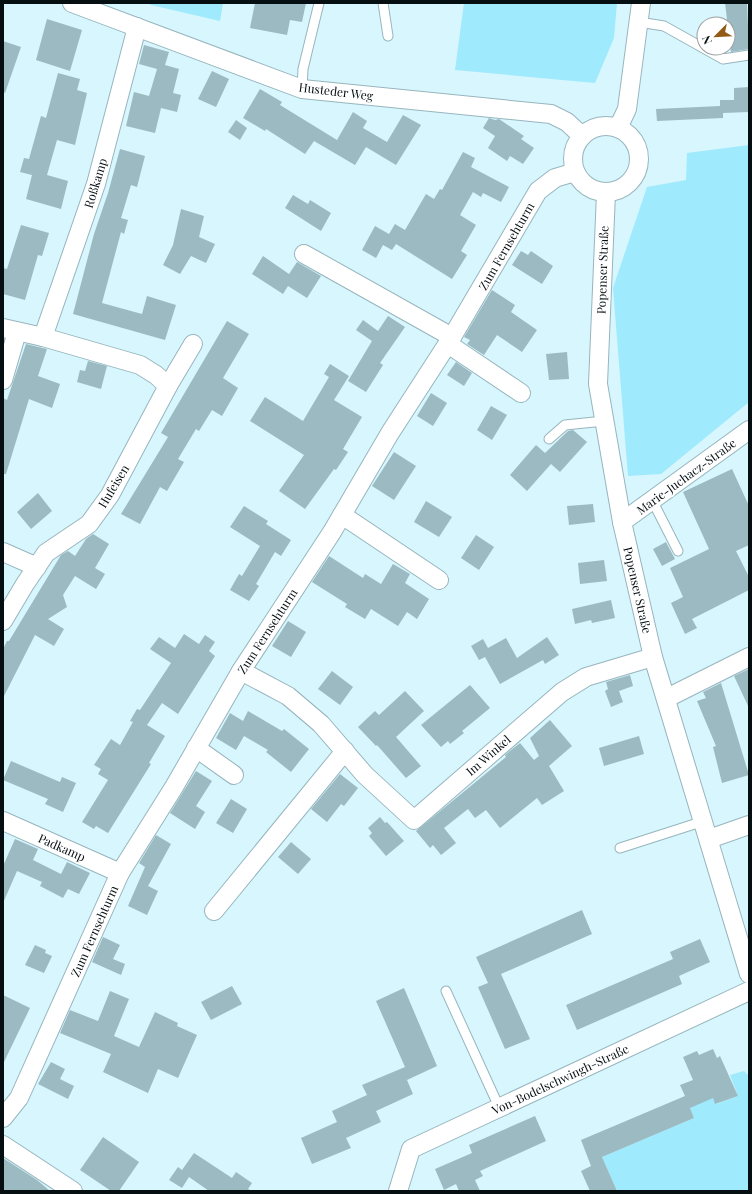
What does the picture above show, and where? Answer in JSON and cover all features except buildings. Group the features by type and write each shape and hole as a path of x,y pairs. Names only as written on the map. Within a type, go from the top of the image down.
{"street":[{"name":"Husteder Weg","path":"72,3 221,60 302,89 551,114 567,122 582,136"},
{"path":"618,128 627,108 641,3"},
{"name":"Roßkamp","path":"43,337 96,184 137,27"},
{"path":"608,126 618,128 627,134 635,143 639,154 639,165 635,176 628,185 618,191 606,193 596,192 587,187 575,172 573,153 582,136 598,127 608,126"},
{"name":"Zum Fernsehturm","path":"3,1118 19,1098 120,873 241,671 342,515 390,433 450,341 538,191 556,178 575,172"},
{"name":"Popenser Straße","path":"606,193 598,384 622,522 653,657 667,698 749,974"},
{"path":"304,254 450,341 521,393"},
{"path":"3,380 10,330 43,337 140,365 156,375 168,386"},
{"name":"Hufeisen","path":"3,621 46,553 89,524 110,495 168,386 193,344"},
{"name":"Marie-Juchacz-Straße","path":"622,522 749,430"},
{"path":"342,515 439,580"},
{"path":"3,552 37,567"},
{"path":"667,698 749,656"},
{"name":"Im Winkel","path":"241,671 288,696 321,724 365,775 414,820 562,692 586,677 653,657"},
{"path":"196,748 234,775"},
{"path":"214,911 345,751"},
{"name":"Padkamp","path":"3,821 120,873"},
{"path":"709,838 749,825"},
{"name":"Von-Bodelschwingh-Straße","path":"398,1191 411,1149 749,991"},
{"path":"3,1145 73,1191"}],"lane":[{"path":"302,89 303,69 319,3"},
{"path":"383,3 388,36"},
{"path":"639,22 664,26 723,59 749,55"},
{"path":"549,439 565,425 604,421"},
{"path":"652,500 678,551"},
{"path":"620,848 704,821"},
{"path":"446,991 499,1108"}],"shaded area":[{"path":"148,3 223,3 220,21 151,5"},
{"path":"464,3 617,3 614,38 595,83 455,70"},
{"path":"749,145 749,402 661,474 628,476 613,288 647,187 686,180 687,153"},
{"path":"744,1071 749,1076 749,1191 617,1191 602,1157 694,1118 690,1108 711,1094 716,1104 738,1096 730,1075"}]}
